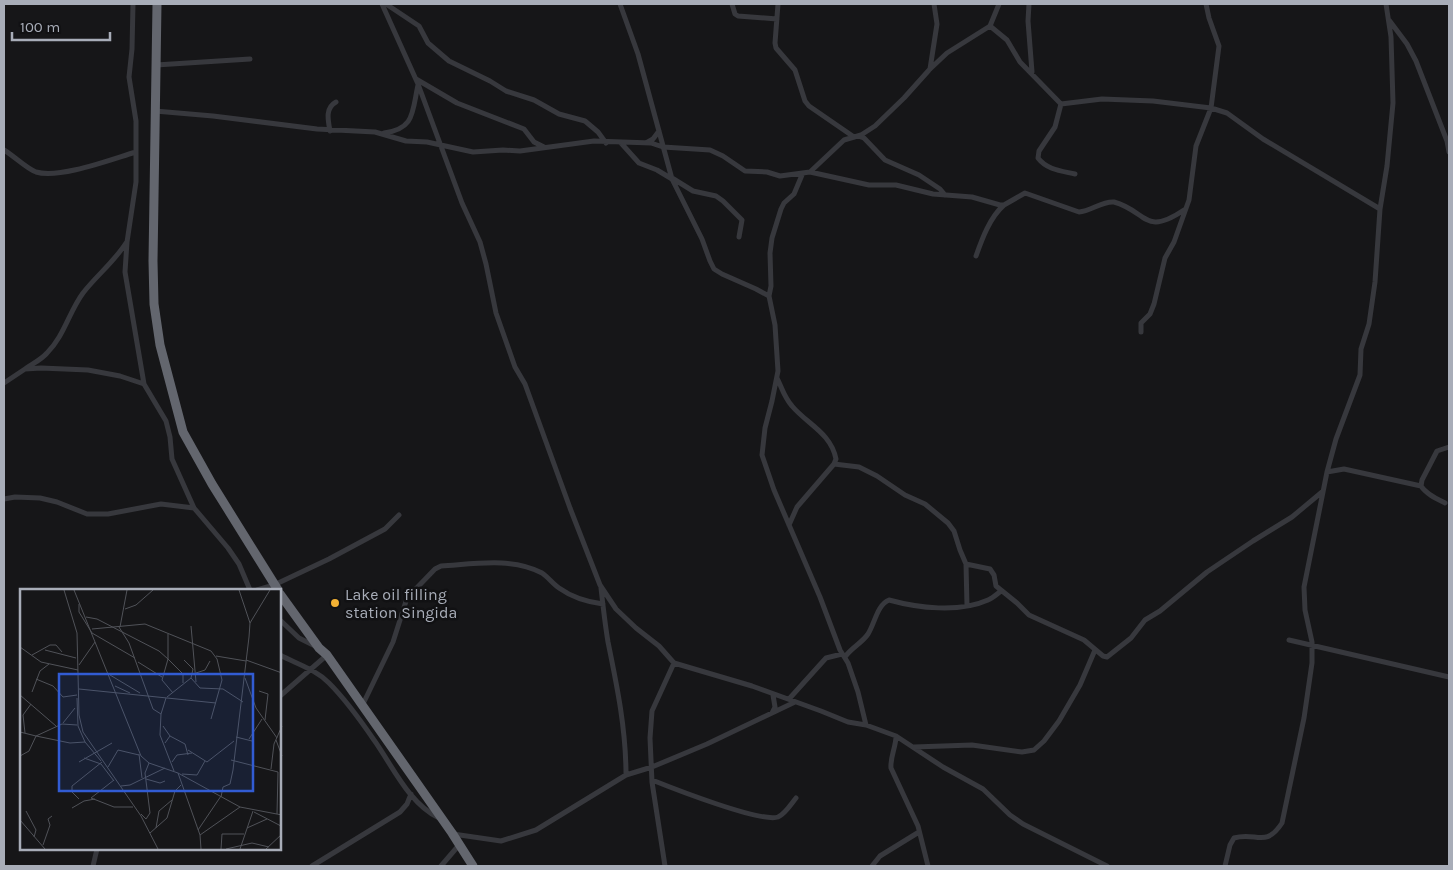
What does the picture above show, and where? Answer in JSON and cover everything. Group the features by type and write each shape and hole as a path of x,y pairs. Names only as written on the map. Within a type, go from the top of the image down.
{"highway":[{"path":"157,4 154,111 154,304 160,344 183,432 212,484 276,587"},
{"path":"281,595 362,706 473,866"}],"street":[{"path":"133,4 129,77 136,121 136,152 134,197 127,242 125,272 144,384 166,422 170,437 172,459 194,508 239,564 250,589"},
{"path":"382,4 417,81 440,145 480,242 496,313 515,367 525,384 600,585 608,643 620,704 626,752 626,775"},
{"path":"386,4 419,26 428,44 449,61 506,91 534,100 559,114 585,121 606,142"},
{"path":"620,4 638,54 672,178 714,268 722,274 769,296"},
{"path":"732,4 735,14 738,16 777,19"},
{"path":"778,4 775,31 776,48 795,70 805,100 816,112 856,136 864,138 885,160 919,175 940,189 945,195"},
{"path":"930,69 937,24 934,4"},
{"path":"810,172 842,141 867,132 875,126 947,53 990,26 999,4"},
{"path":"1029,4 1028,22 1032,72"},
{"path":"1141,332 1141,323 1150,314 1154,304 1166,258 1174,242 1191,193 1196,146 1212,108 1220,46 1209,18 1206,4"},
{"path":"1225,866 1230,845 1234,838 1269,837 1276,832 1282,823 1286,810 1312,663 1312,645 1305,610 1304,587 1326,472 1360,375 1361,349 1369,324 1375,288 1380,209 1387,166 1392,103 1391,37 1386,4"},
{"path":"1388,20 1407,44 1416,61 1447,141 1449,152"},
{"path":"990,26 1007,40 1020,62 1032,72 1061,104"},
{"path":"156,65 250,59"},
{"path":"381,134 399,130 410,120 417,81"},
{"path":"417,81 457,103 524,129 534,142 544,147"},
{"path":"1061,104 1102,99 1212,108 1228,113 1263,138 1380,209"},
{"path":"330,130 328,111 336,102"},
{"path":"1061,104 1054,127 1039,151 1038,158 1043,164 1052,168 1075,174"},
{"path":"154,111 381,134 406,141 440,145 473,152 520,151 594,142 645,143 662,147 710,150 723,156 745,171 767,172 780,176 810,172 861,184 896,185 933,194 972,197 1004,204"},
{"path":"645,143 653,139 659,131"},
{"path":"620,142 639,163 657,170 693,191 716,196 724,200 742,220 739,237"},
{"path":"4,150 37,172 53,173 86,167 136,152"},
{"path":"802,174 794,194 784,203 781,209 772,238 769,296 776,325 777,377 764,428 762,455 789,526 856,686 866,725"},
{"path":"976,256 996,214 1004,204 1025,193 1079,212 1111,201 1118,203 1147,221 1154,222 1173,218 1184,210"},
{"path":"4,383 45,356 52,348 82,294 96,277 108,267 127,242"},
{"path":"25,369 88,370 120,376 144,384"},
{"path":"777,377 787,401 805,420 828,439 836,461 797,507 789,526"},
{"path":"1421,486 1422,480 1437,451 1449,447"},
{"path":"834,464 859,468 872,473 892,488 925,504 948,523 954,531 966,564 967,606"},
{"path":"1326,472 1344,469 1421,486 1435,498 1445,503"},
{"path":"966,564 990,569 994,575 996,586 1000,591 1017,603 1029,615 1084,640 1105,657 1109,656 1131,638 1145,620 1160,611 1207,572 1292,517 1322,492"},
{"path":"4,499 15,497 40,498 57,502 87,514 108,514 161,504 194,508"},
{"path":"263,589 276,587 385,529 399,515"},
{"path":"362,706 393,642 407,598 435,569 442,566 492,563 520,566 541,572 559,588 574,597 603,604"},
{"path":"600,585 616,609 659,646 674,663 752,686 848,722 866,725 896,736 943,767 983,789 1010,815 1023,824 1107,866"},
{"path":"789,699 826,658 843,656 867,635 882,604 886,601 930,608 967,606 989,600 1000,591"},
{"path":"281,621 299,638 323,652 312,669 281,695"},
{"path":"1289,640 1449,677"},
{"path":"913,747 972,745 1022,752 1034,750 1044,741 1063,714 1093,658 1095,650"},
{"path":"281,655 312,669 331,684 374,740 402,785 429,812 442,819"},
{"path":"665,866 652,780 650,738 652,711 674,663"},
{"path":"772,714 775,707 773,695"},
{"path":"452,834 492,841 501,841 519,836 547,824 586,798 626,775 652,767 728,735 795,702"},
{"path":"896,736 896,748 890,761 891,768 919,832 928,866"},
{"path":"652,780 762,817 778,817 783,814 796,798"},
{"path":"312,866 400,812 412,794"},
{"path":"872,866 880,856 919,832"},
{"path":"441,866 459,845"},
{"path":"94,866 97,850"}],"place":[{"name":"Lake oil filling station Singida","path":"335,603"}]}
